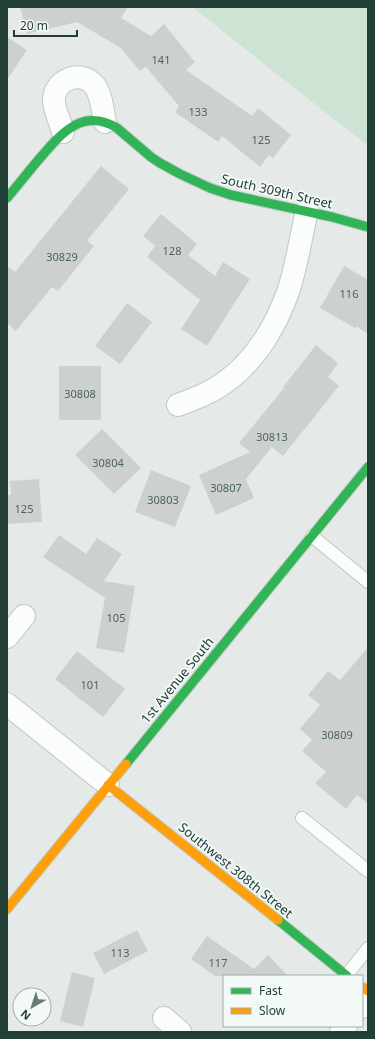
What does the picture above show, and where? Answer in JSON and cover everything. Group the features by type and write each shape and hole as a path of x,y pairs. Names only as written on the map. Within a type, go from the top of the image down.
{"street":[{"path":"7,198 53,143 72,127 53,101 54,94 62,82 75,77 90,81 99,93 105,122"},
{"name":"South 309th Street","path":"72,127 92,120 105,122 117,128 152,157 186,178 210,188 231,195 307,211 368,227"},
{"path":"178,405 205,395 225,383 248,361 262,342 279,312 289,288 307,211"},
{"name":"1st Avenue South","path":"7,909 368,467"},
{"path":"7,637 24,616"},
{"path":"7,704 108,785"},
{"name":"Southwest 308th Street","path":"108,785 345,975"}],"lane":[{"path":"312,536 368,582"},
{"path":"302,818 368,871"},
{"path":"347,975 368,948"}],"green space":[{"path":"192,7 368,7 368,146"}],"building":[{"path":"20,7 128,7 121,18 151,36 164,24 195,62 186,70 252,116 258,108 291,135 273,158 269,155 260,167 222,136 218,142 175,112 179,106 146,67 140,71 121,48 77,22 27,34"},
{"path":"7,37 27,50 7,80"},
{"path":"101,166 129,189 87,241 94,246 58,291 52,287 16,331 7,323 7,266 15,272"},
{"path":"161,214 197,244 188,255 215,276 223,262 250,279 207,346 181,329 200,300 147,257 155,246 143,236"},
{"path":"344,266 368,280 368,334 356,326 355,328 320,308"},
{"path":"127,303 152,322 120,364 95,346"},
{"path":"316,345 338,363 328,377 339,386 283,456 272,447 246,479 254,498 216,515 199,475 250,452 239,443 284,388 283,387"},
{"path":"59,366 101,366 101,420 59,420"},
{"path":"102,429 141,468 114,494 75,455"},
{"path":"151,470 191,486 175,527 135,512"},
{"path":"39,479 42,522 7,524 7,495 11,495 10,481"},
{"path":"59,535 86,554 97,538 122,554 104,581 135,586 124,653 96,648 105,598 43,557"},
{"path":"368,647 368,804 357,795 346,809 315,783 326,772 302,751 312,740 300,729 320,705 308,695 328,671 340,680"},
{"path":"77,651 125,689 103,717 55,679"},
{"path":"137,930 148,951 104,974 93,953"},
{"path":"207,936 254,969 268,955 287,975 215,976 191,959"},
{"path":"72,972 95,978 83,1027 60,1021"}],"traffic: fast":[{"path":"7,198 64,132 73,126 93,120 105,122 117,128 160,163 210,188 231,195 332,217 368,227"},
{"path":"126,764 368,467"},
{"path":"278,920 346,975"}],"traffic: slow":[{"path":"7,909 126,764"},
{"path":"108,785 278,920"},
{"path":"363,988 368,991"}]}
